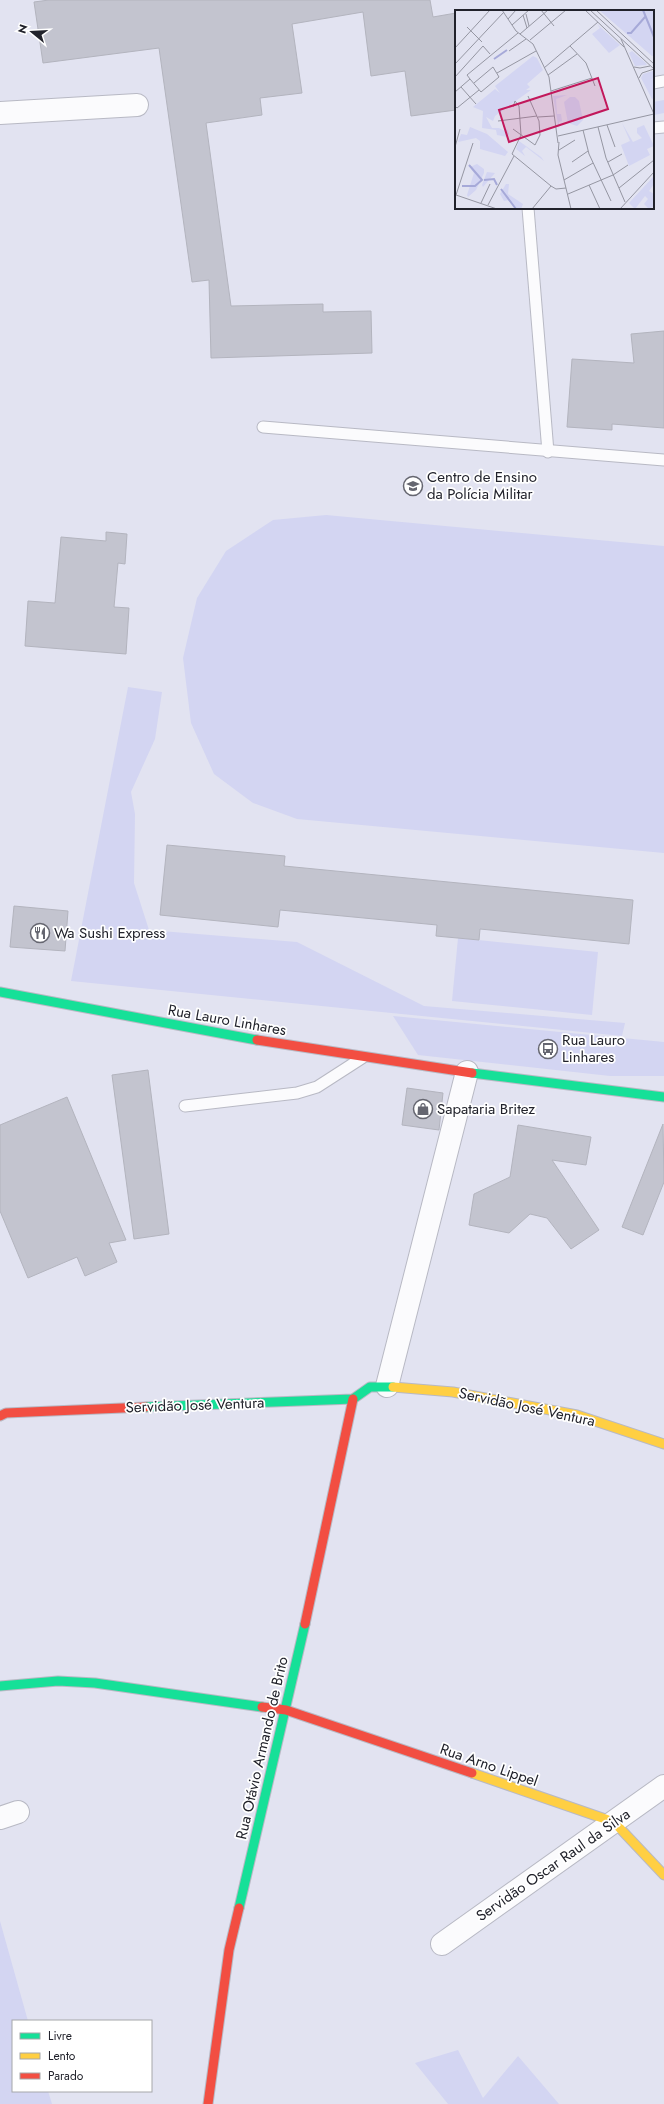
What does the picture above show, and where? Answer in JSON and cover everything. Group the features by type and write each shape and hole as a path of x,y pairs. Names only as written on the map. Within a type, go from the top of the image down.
{"street":[{"path":"0,113 137,104"},
{"name":"Rua Lauro Linhares","path":"0,992 242,1038 467,1072 664,1097"},
{"path":"387,1386 467,1072"},
{"name":"Servidão José Ventura","path":"0,1416 6,1413 353,1399 370,1387 387,1386 453,1392 570,1414 636,1433 664,1444"},
{"name":"Rua Otávio Armando de Brito","path":"208,2104 229,1950 286,1710 353,1399"},
{"name":"Rua Arno Lippel","path":"0,1686 58,1681 95,1683 286,1710 614,1822 664,1875"},
{"name":"Servidão Oscar Raul da Silva","path":"442,1944 664,1786"}],"lane":[{"path":"654,83 664,81"},
{"path":"654,128 664,126"},
{"path":"528,209 548,452"},
{"path":"263,427 548,452 664,460"},
{"path":"185,1106 297,1093 317,1087 364,1057"}],"shaded area":[{"path":"664,100 664,113 654,115 654,102"},
{"path":"326,515 664,546 664,853 297,819 253,803 214,774 191,723 183,658 197,598 226,551 273,520"},
{"path":"128,687 162,692 155,739 131,792 135,814 134,883 149,930 297,942 424,1006 625,1023 622,1036 71,981"},
{"path":"458,938 598,952 592,1015 452,1001"},
{"path":"393,1016 664,1042 664,1076 610,1076 418,1055"},
{"path":"0,1921 28,2020 12,2020 12,2092 48,2092 52,2104 0,2104"},
{"path":"458,2050 483,2098 518,2056 559,2104 448,2104 415,2063"}],"building":[{"path":"49,0 430,0 433,17 455,13 455,110 411,116 405,71 371,76 363,12 292,24 302,93 260,98 262,115 206,123 231,306 323,304 323,312 371,311 372,353 211,358 209,280 192,282 159,48 43,63 34,2"},
{"path":"664,331 664,428 612,424 612,430 567,427 572,359 634,363 631,334"},
{"path":"106,532 127,534 125,564 118,563 114,607 129,608 126,654 25,646 28,601 55,603 61,537 106,541"},
{"path":"167,845 285,856 284,866 633,900 629,944 480,929 479,940 436,936 437,925 280,910 278,927 160,915"},
{"path":"14,906 68,911 65,951 10,947"},
{"path":"148,1070 169,1234 134,1239 112,1075"},
{"name":"Sapataria Britez","path":"407,1088 443,1093 439,1130 402,1125"},
{"path":"67,1097 126,1240 109,1243 117,1262 85,1276 77,1257 28,1278 0,1211 0,1125"},
{"path":"663,1124 664,1182 643,1235 622,1227"},
{"path":"518,1125 591,1137 586,1165 552,1160 599,1230 571,1249 547,1218 530,1214 509,1233 469,1225 474,1194 510,1177"}],"traffic: fast":[{"path":"0,992 257,1040"},
{"path":"472,1073 664,1097"},
{"path":"146,1407 353,1399 370,1387 393,1387"},
{"path":"239,1908 305,1624"},
{"path":"0,1686 58,1681 95,1683 262,1707"}],"traffic: slow":[{"path":"393,1387 453,1392 577,1415 664,1444"},
{"path":"472,1773 614,1822 664,1875"}],"traffic: jam":[{"path":"257,1040 472,1073"},
{"path":"305,1624 353,1399"},
{"path":"0,1416 6,1413 146,1407"},
{"path":"262,1707 286,1710 472,1773"},
{"path":"208,2104 229,1950 239,1908"}],"place":[{"name":"Centro de Ensino da Polícia Militar","path":"413,486"},
{"name":"Wa Sushi Express","path":"40,933"},
{"name":"Rua Lauro Linhares","path":"548,1049"},
{"name":"Sapataria Britez","path":"423,1109"}]}
